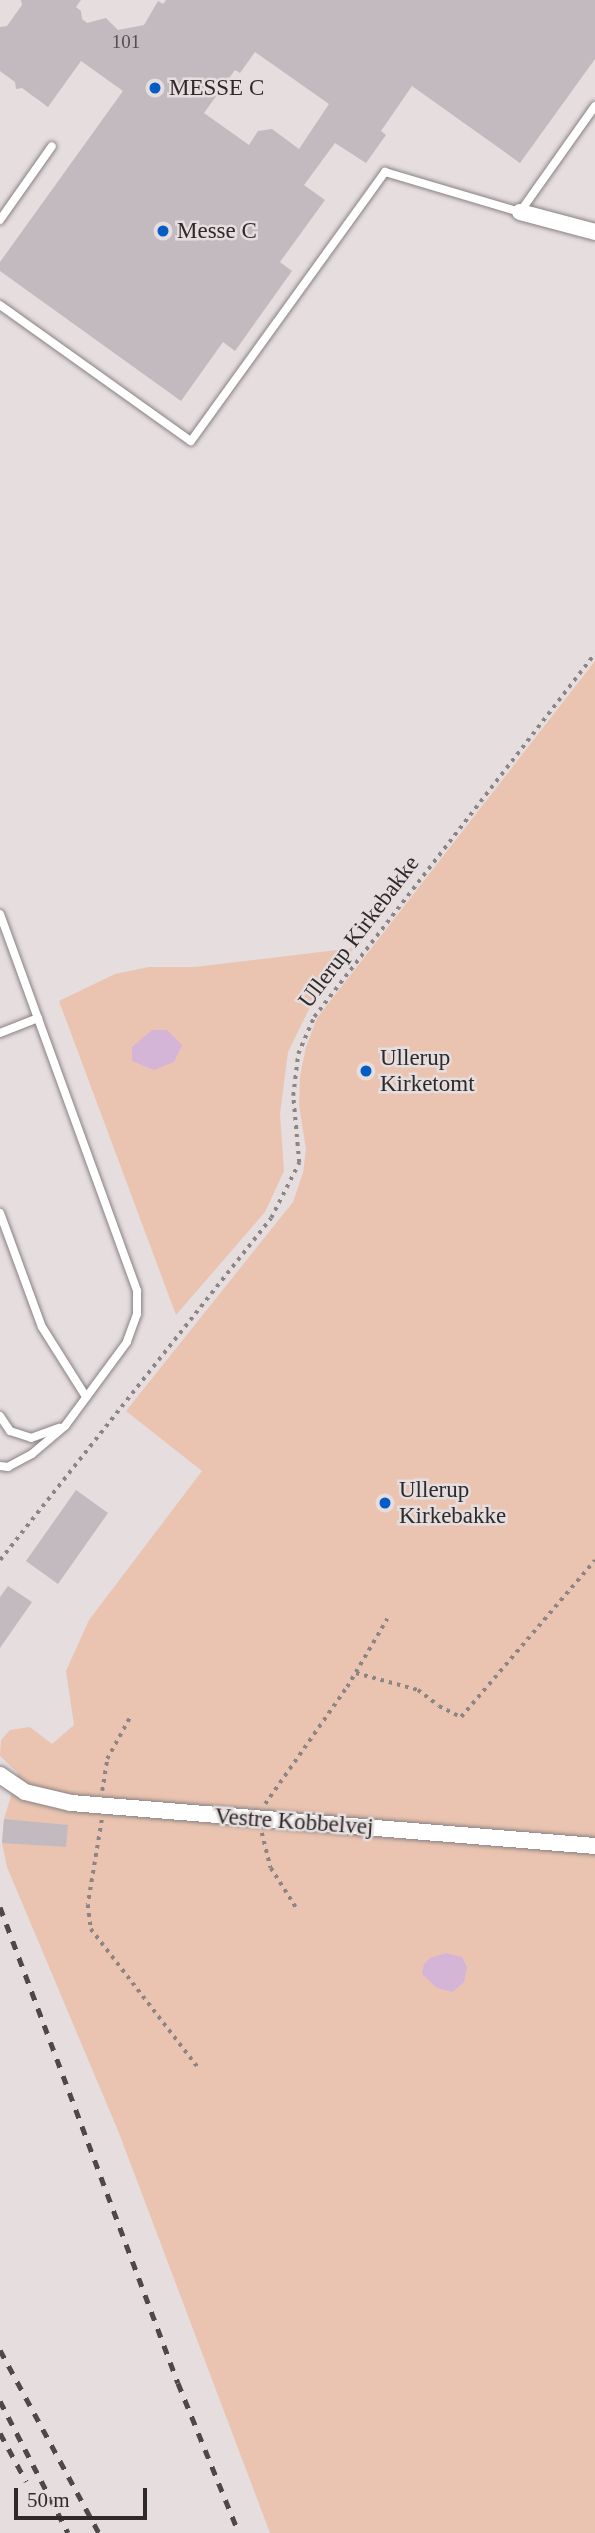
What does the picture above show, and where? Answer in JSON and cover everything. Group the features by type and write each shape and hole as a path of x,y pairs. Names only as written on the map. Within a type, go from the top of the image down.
{"street":[{"path":"520,212 595,233"},
{"name":"Vestre Kobbelvej","path":"0,1775 34,1796 101,1806 595,1846"}],"lane":[{"path":"0,305 191,441 385,173 520,212 595,106"},
{"path":"0,220 51,146"},
{"path":"0,914 137,1291 137,1314 127,1342 65,1426 32,1454 8,1467 0,1466"},
{"path":"0,1033 38,1018"},
{"path":"0,1213 42,1326 86,1397"},
{"path":"0,1416 10,1430 31,1438 65,1426"}],"path":[{"name":"Ullerup Kirkebakke","path":"0,1560 271,1218 299,1163 293,1096 298,1054 314,1017 595,654"},
{"path":"356,1673 418,1690 439,1706 461,1717 595,1560"},
{"path":"297,1909 266,1858 262,1819 269,1796 289,1772 356,1673 387,1619"},
{"path":"129,1719 107,1759 102,1777 99,1851 88,1905 91,1929 200,2070"}],"shaded area":[{"path":"595,661 595,2533 270,2533 119,2133 7,1867 2,1843 4,1819 18,1773 0,1756 1,1740 10,1730 30,1727 52,1744 74,1725 66,1671 89,1620 202,1471 126,1411 293,1202 303,1173 306,1149 299,1105 300,1076 306,1047 317,1018"},
{"path":"354,948 312,1003 288,1052 280,1114 284,1171 265,1212 176,1315 59,1001 115,974 149,967 194,967"},
{"path":"152,1030 167,1030 182,1045 174,1062 154,1070 132,1061 132,1047"},
{"path":"446,1953 462,1957 467,1967 464,1982 453,1992 437,1988 422,1974 424,1964 430,1958"}],"building":[{"name":"Messe C","path":"21,0 81,0 76,7 81,11 82,19 87,23 106,18 118,30 144,25 158,1 163,4 166,0 595,0 595,59 520,163 412,86 381,131 386,135 366,163 335,143 304,185 325,200 280,262 292,271 235,351 223,342 181,401 0,271 0,262 123,91 81,61 48,107 22,88 16,89 15,82 0,71 0,27 7,26 22,5","holes":["255,52 329,104 299,149 272,129 258,131 249,145 204,113 235,70 240,73"]},
{"path":"76,1490 108,1513 58,1584 26,1561"},
{"path":"8,1586 32,1602 0,1648 0,1597"},
{"path":"4,1819 68,1825 66,1847 2,1843"}],"railway":[{"path":"0,1907 178,2383 239,2533"},
{"path":"0,2350 99,2533"},
{"path":"0,2401 68,2533"},
{"path":"0,2433 26,2481"}],"place":[{"name":"MESSE C","path":"155,88"},
{"name":"Messe C","path":"163,231"},
{"name":"Ullerup Kirketomt","path":"366,1071"},
{"name":"Ullerup Kirkebakke","path":"385,1503"}]}
